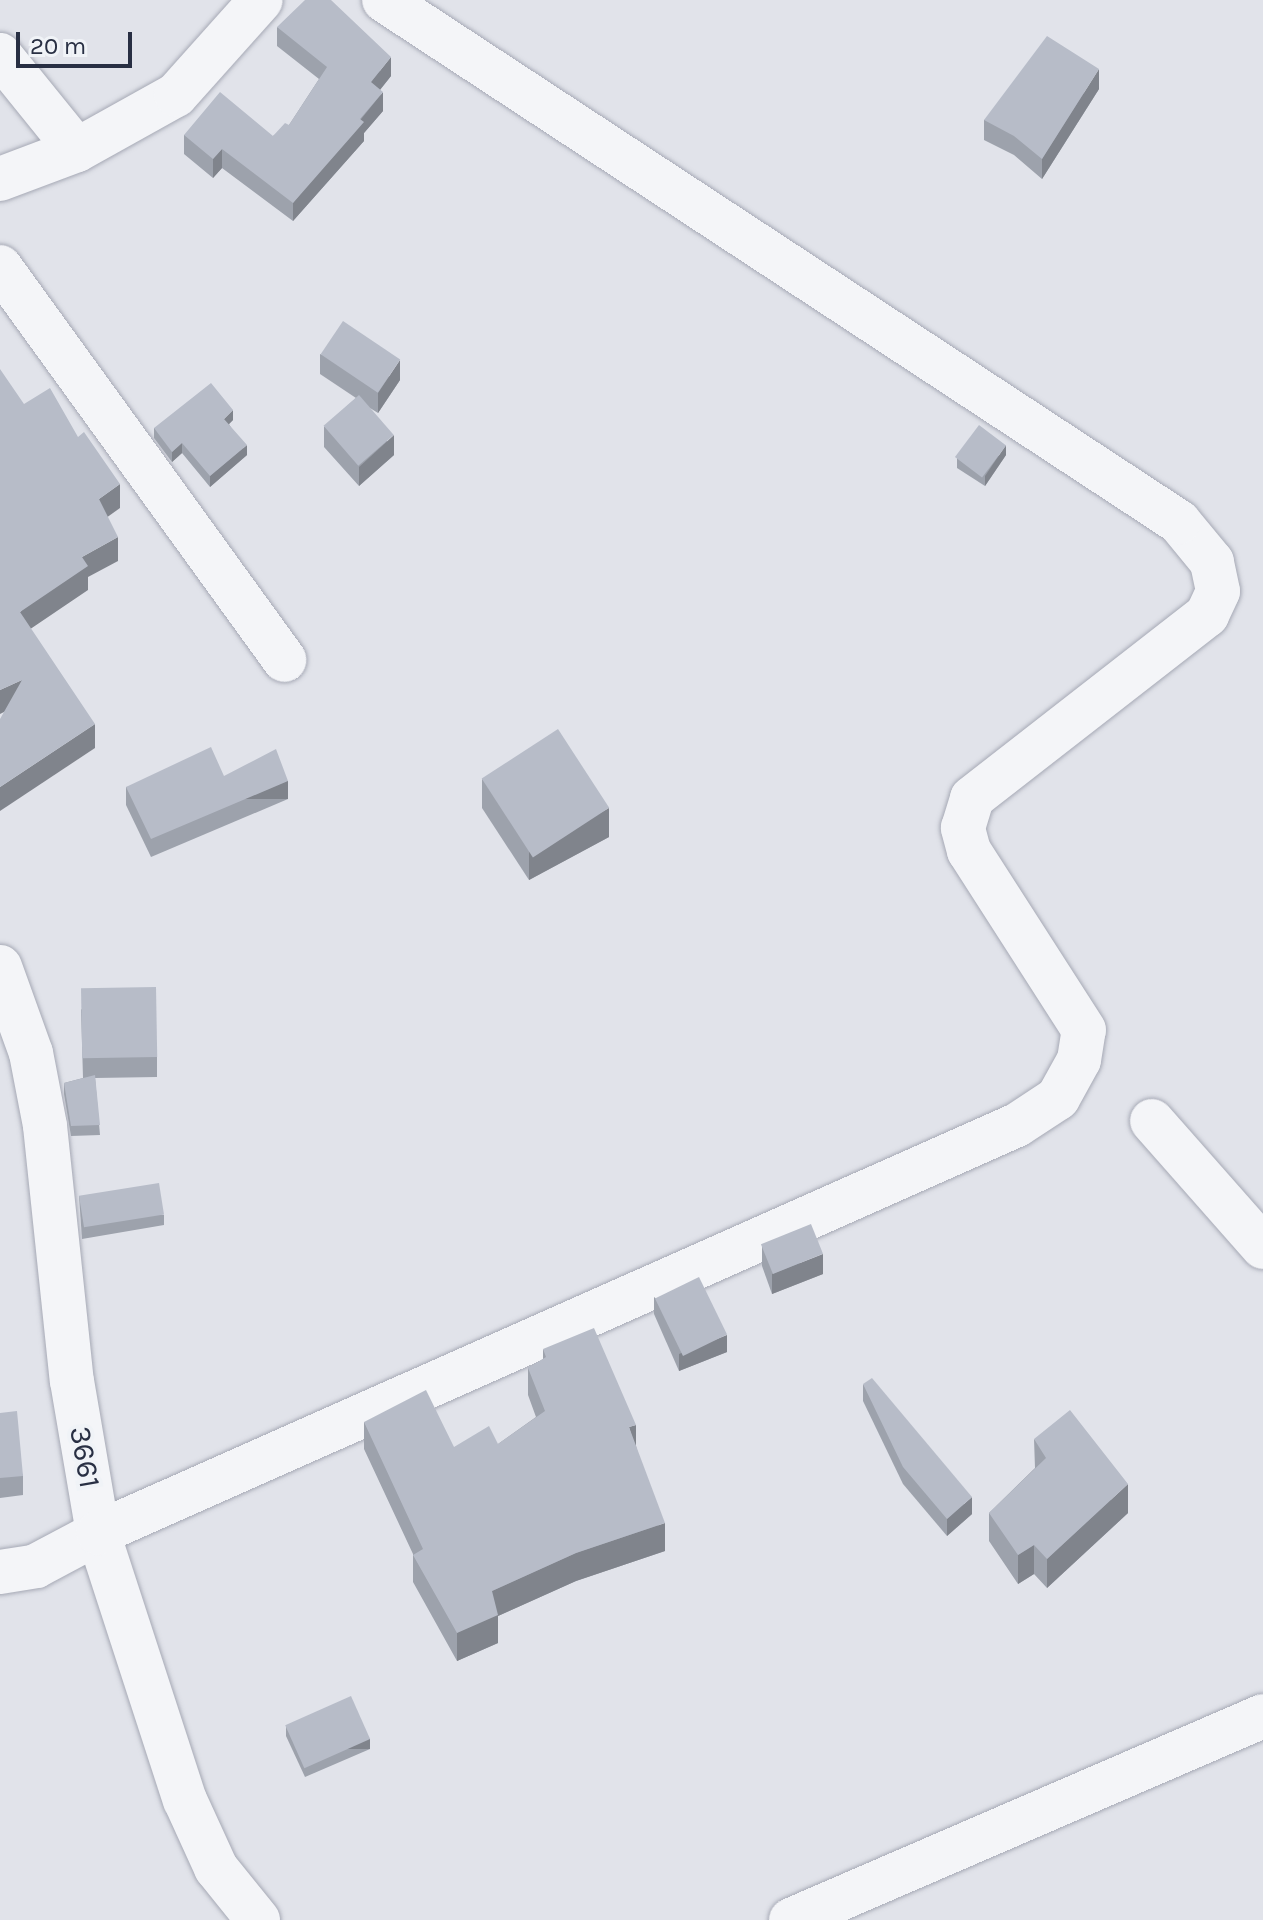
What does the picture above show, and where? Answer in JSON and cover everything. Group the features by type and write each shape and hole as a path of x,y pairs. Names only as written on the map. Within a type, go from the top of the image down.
{"street":[{"path":"0,179 77,150 176,95 261,0"},
{"path":"0,1572 36,1566 98,1533 1002,1132 1058,1098 1079,1060 1084,1030 969,851 963,828 972,798 1207,615 1218,591 1212,562 1179,522 384,0"},
{"path":"0,55 77,150"},
{"path":"0,267 284,660"},
{"name":"3661","path":"0,967 31,1053 45,1126 72,1381 98,1533 185,1800 216,1868 258,1920"},
{"path":"1152,1121 1263,1247"},
{"path":"791,1920 1263,1716"}],"building":[{"path":"305,0 331,0 391,57 371,82 383,92 360,119 364,122 293,203 222,149 213,159 184,135 220,92 273,136 285,123 289,125 327,67 277,27"},
{"path":"1047,36 1099,69 1042,159 1014,136 984,120"},
{"path":"343,321 400,360 378,393 321,354"},
{"path":"0,369 24,404 50,388 78,437 84,432 120,484 99,499 118,537 82,557 88,566 20,612 95,724 0,787 0,719 22,680 0,690"},
{"path":"211,383 233,410 224,419 247,445 210,476 182,443 172,452 154,428"},
{"path":"359,395 394,435 358,466 324,426"},
{"path":"979,425 1006,445 982,477 955,457"},
{"path":"558,729 609,808 533,857 482,779"},
{"path":"211,747 224,776 276,749 288,781 151,839 126,787"},
{"path":"156,987 157,1057 82,1058 81,988"},
{"path":"95,1075 100,1125 71,1126 64,1083"},
{"path":"159,1183 164,1215 84,1227 79,1196"},
{"path":"811,1224 823,1254 773,1274 761,1244"},
{"path":"699,1277 727,1335 683,1356 655,1298"},
{"path":"594,1328 636,1425 629,1427 665,1523 576,1553 492,1591 498,1615 457,1633 413,1555 423,1549 364,1422 426,1390 454,1447 489,1426 498,1444 545,1411 528,1368 546,1357 543,1349"},
{"path":"872,1378 972,1497 947,1519 903,1467 863,1384"},
{"path":"1070,1410 1128,1484 1047,1559 1034,1545 1018,1555 989,1513 1046,1458 1034,1439"},
{"path":"17,1411 23,1476 0,1478 0,1413"},
{"path":"351,1696 370,1739 304,1768 285,1725"}]}
